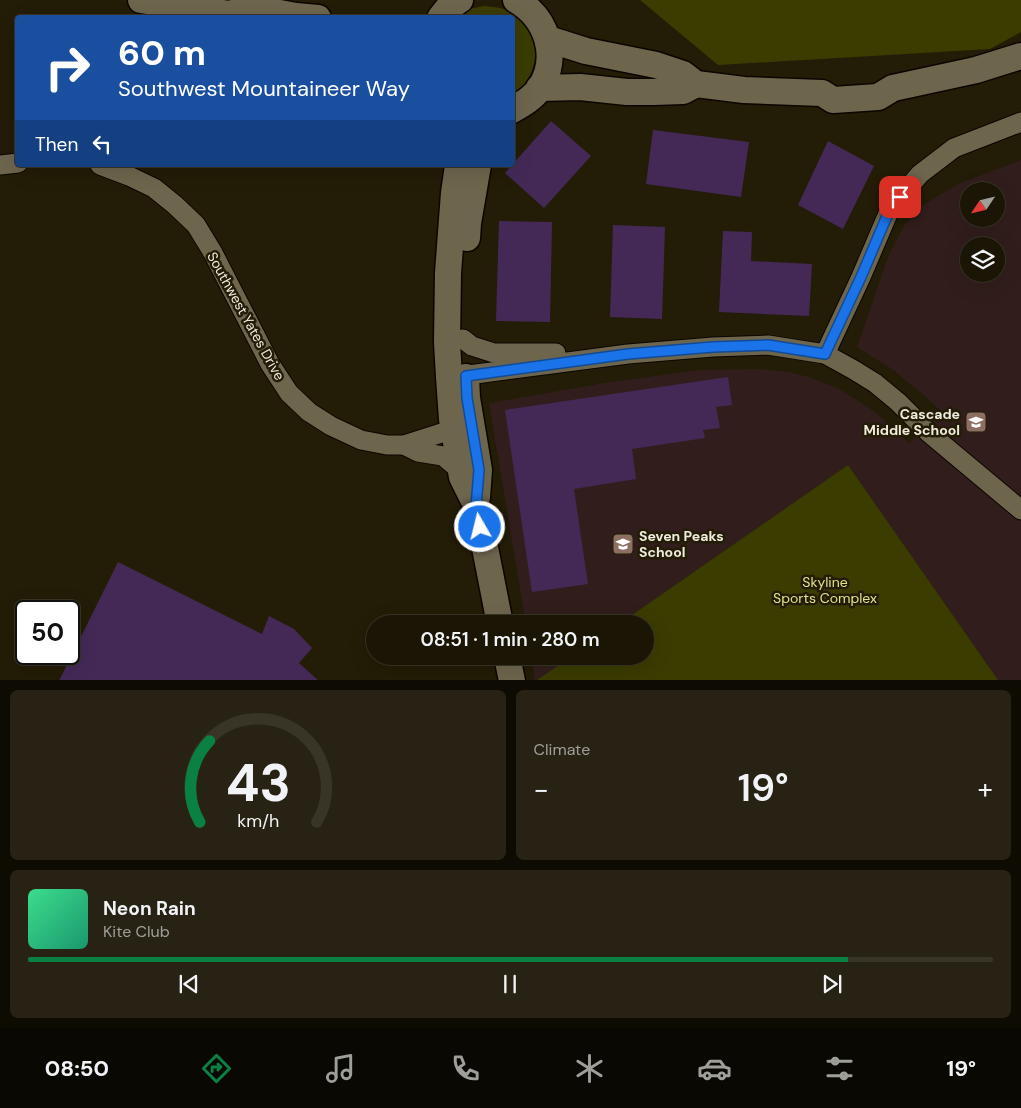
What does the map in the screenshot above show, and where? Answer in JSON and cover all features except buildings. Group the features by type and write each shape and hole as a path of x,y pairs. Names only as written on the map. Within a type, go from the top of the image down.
{"main road":[{"path":"141,0 226,15"},
{"path":"442,15 448,8 460,0"},
{"path":"515,108 527,102 540,88 547,73 550,56 548,39 541,24 531,10 517,0"},
{"path":"234,15 252,8 290,15"},
{"path":"548,39 586,51 656,64 683,74 696,84 744,90 822,93 831,85 855,83 875,83 893,88 976,70 1021,56"},
{"path":"540,88 580,87 626,92 683,92 696,84"},
{"path":"458,167 448,273 457,377 467,398 479,470 476,507"},
{"path":"478,167 468,223 463,339 457,377 454,429 462,477 476,507 498,615"},
{"path":"509,665 512,680"}],"street":[{"path":"825,354 890,209 920,174 954,148 1021,122"},
{"path":"0,165 15,163"},
{"name":"Southwest Yates Drive","path":"105,167 154,188 196,225 213,253 270,364 289,393 309,412 331,426 361,440 387,444 404,445 454,429"},
{"path":"463,339 472,346 494,353 628,354"},
{"path":"457,377 628,354 713,347 768,345 825,354 876,383 929,433 1021,510"},
{"name":"Southwest Yates Drive","path":"404,445 418,452 443,456 456,467 462,477"}],"shaded area":[{"path":"1021,160 1021,680 998,680 848,465 632,615 524,615 489,403 605,383 698,370 760,369 789,372 809,377 837,388 875,412 909,443 941,411 892,369 857,347 889,254 905,224 923,205 960,183 960,228 1005,228 1005,182 963,182"},
{"path":"532,665 559,665 535,680"}],"green space":[{"path":"640,0 1021,0 1021,32 990,49 718,65"},
{"path":"484,6 496,7 512,12 524,23 530,33 535,55 533,66 529,77 515,93 515,15 460,15 469,9"},
{"name":"Skyline Sports Complex","path":"848,465 998,680 537,680 559,665 654,665 654,615 632,615"}],"place":[{"name":"Cascade Middle School","path":"976,422"},
{"name":"Seven Peaks School","path":"623,544"}],"route":[{"path":"480,527 476,507 479,470 467,398 466,376 628,354 713,347 768,345 825,354 890,209 900,197"}]}
